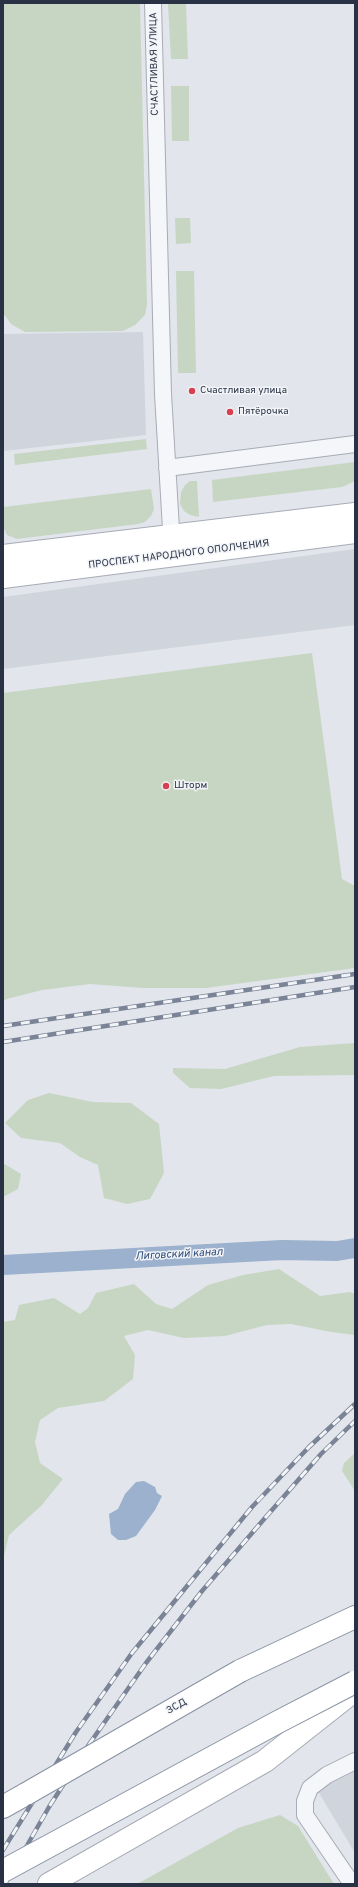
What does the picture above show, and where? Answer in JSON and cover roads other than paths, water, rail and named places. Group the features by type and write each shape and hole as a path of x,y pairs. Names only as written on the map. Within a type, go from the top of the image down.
{"main road":[{"name":"ПРОСПЕКТ НАРОДНОГО ОПОЛЧЕНИЯ","path":"3,576 355,514"},
{"name":"ПРОСПЕКТ НАРОДНОГО ОПОЛЧЕНИЯ","path":"3,556 172,546 355,532"},
{"name":"ЗСД","path":"3,1807 240,1672 355,1617"},
{"path":"3,1871 276,1723 355,1682"},
{"path":"49,1884 265,1761 355,1690"},
{"path":"3,1802 26,1794"}],"street":[{"name":"СЧАСТЛИВАЯ УЛИЦА","path":"153,3 162,382 166,468 172,546"},
{"path":"166,468 355,444"},
{"path":"352,1884 306,1815 306,1802 310,1788 327,1775 355,1761"}],"water":[{"path":"144,1481 155,1487 157,1493 162,1496 155,1510 136,1536 126,1540 118,1540 111,1534 109,1514 118,1509 125,1494 136,1482"}],"waterway":[{"name":"Лиговский канал","path":"3,1265 282,1250 337,1251 355,1248"}],"railway":[{"path":"3,1026 355,974"},
{"path":"3,1042 355,987"},
{"path":"3,1850 76,1732 132,1653 252,1507 309,1447 355,1404"},
{"path":"5,1884 49,1807 90,1743 146,1663 202,1591 265,1518 321,1454 355,1421"}],"place":[{"name":"Счастливая улица","path":"192,391"},
{"name":"Пятёрочка","path":"230,412"},
{"name":"Шторм","path":"166,786"}]}
